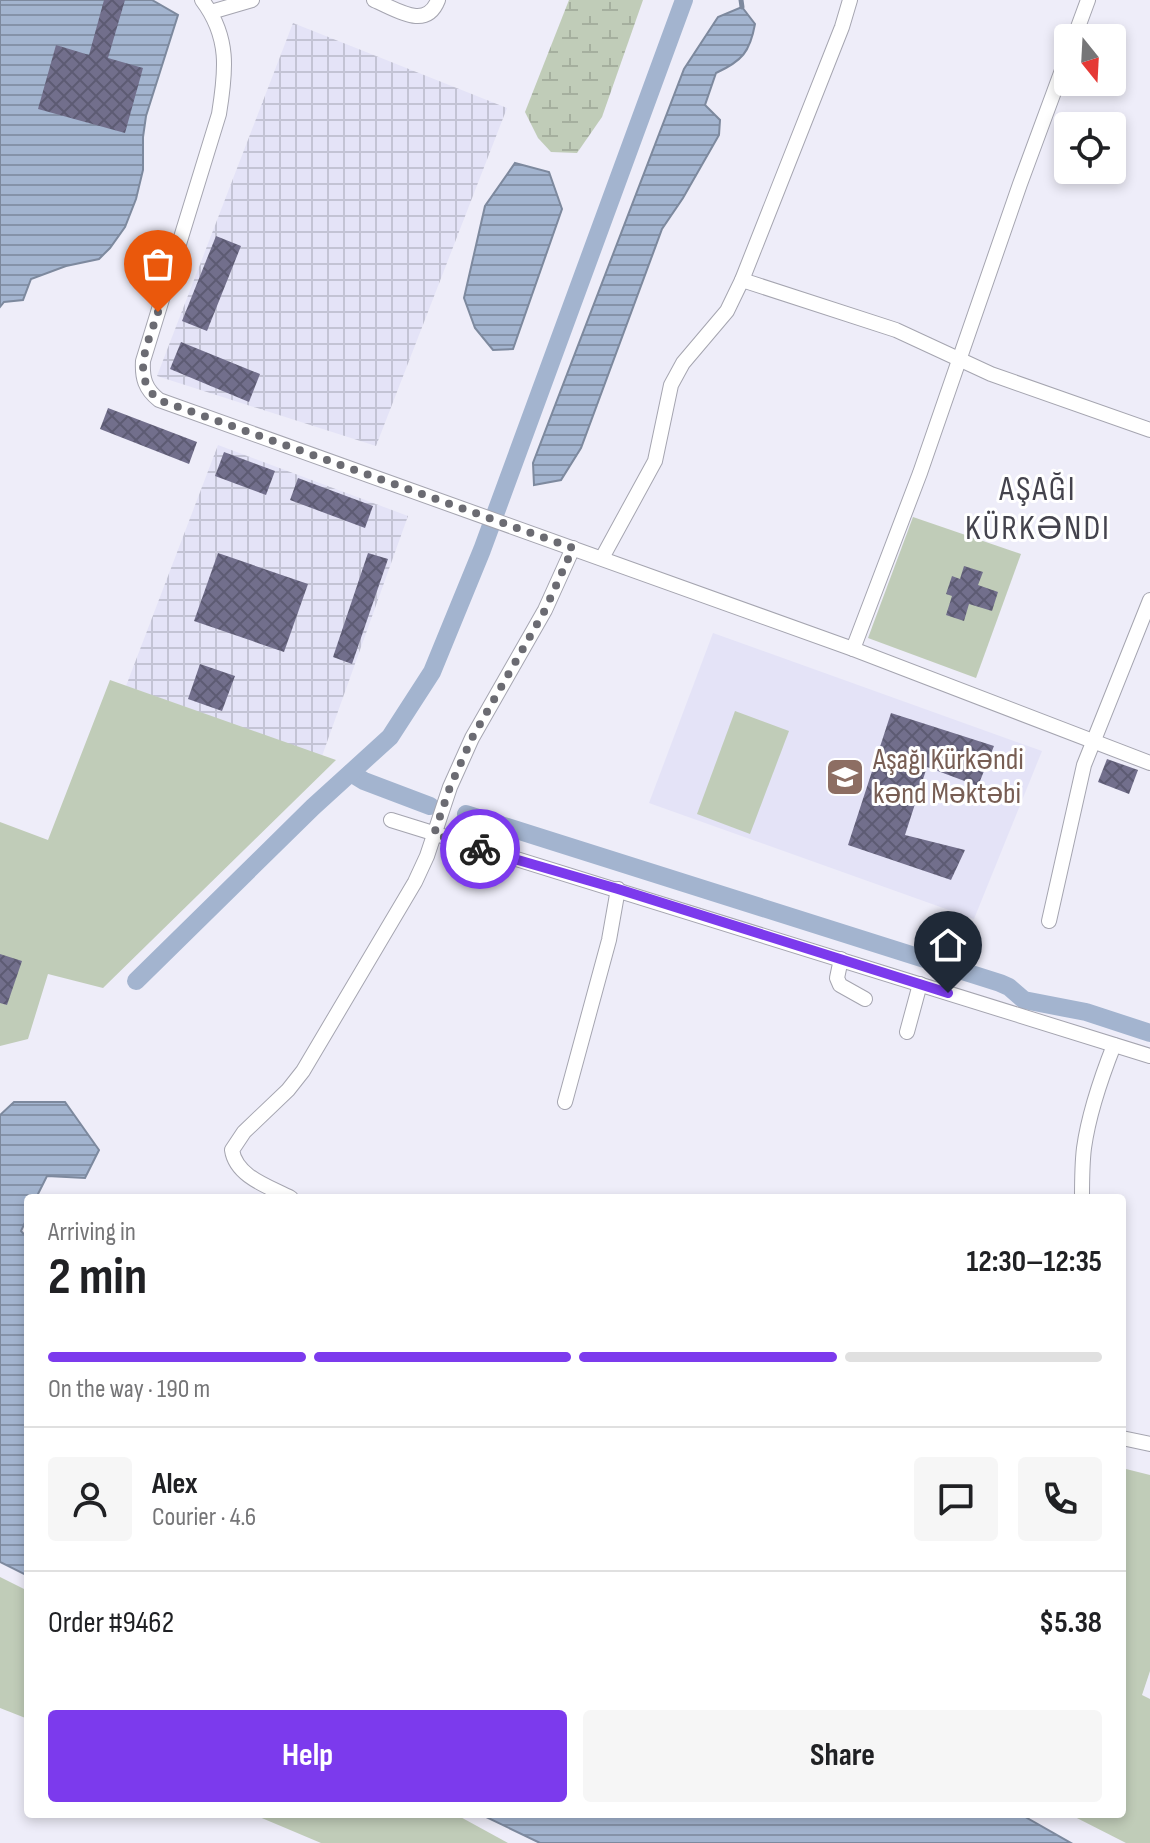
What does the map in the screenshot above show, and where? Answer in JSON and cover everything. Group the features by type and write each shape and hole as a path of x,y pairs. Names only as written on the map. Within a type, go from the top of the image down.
{"street":[{"path":"252,0 207,6 224,46 224,87 219,114 143,361 144,383 150,393 159,400 853,649 1150,763"},
{"path":"374,0 419,17 429,15 438,0"},
{"path":"602,558 655,461 671,385 683,363 727,311 742,280 850,0"},
{"path":"1079,24 1088,0"},
{"path":"853,649 920,473 1054,92"},
{"path":"742,280 896,330 991,374 1150,430"},
{"path":"283,1194 242,1171 232,1150 244,1132 288,1090 303,1071 415,882 450,787 472,738 545,610 573,548"},
{"path":"1049,921 1079,781 1150,600"},
{"path":"391,820 1150,1056"},
{"path":"565,1102 609,940 618,889"},
{"path":"841,959 837,978 840,985 865,999"},
{"path":"907,1032 920,984"},
{"path":"1082,1194 1084,1148 1098,1087 1114,1045"},
{"path":"1126,1439 1150,1444"}],"shaded area":[{"path":"0,0 152,0 178,15 146,116 143,170 125,227 99,259 66,266 31,279 23,300 4,302 0,307"},
{"path":"742,7 755,24 750,42 738,60 716,73 705,105 720,120 719,135 662,229 581,448 561,480 534,485 533,463 684,69 718,17"},
{"path":"293,23 507,108 376,446 157,376"},
{"path":"515,163 549,172 562,209 513,349 493,350 475,328 464,298 485,206"},
{"path":"218,445 408,516 322,756 126,686"},
{"name":"Aşağı Kürkəndi kənd Məktəbi","path":"713,633 1042,751 974,919 649,803"},
{"path":"14,1102 65,1102 99,1150 85,1178 47,1176 38,1194 24,1194 24,1225 21,1231 24,1234 24,1574 0,1562 0,1115"},
{"path":"488,1818 1027,1818 1071,1843 540,1843"}],"green space":[{"path":"569,0 643,0 602,117 577,153 551,152 538,138 525,112"},
{"path":"913,517 1021,554 976,678 868,638"},
{"path":"110,680 336,760 103,988 48,974 28,1039 0,1046 0,822 48,840"},
{"path":"735,711 789,731 750,834 697,814"},
{"path":"1126,1469 1150,1475 1150,1671 1142,1695 1150,1699 1150,1843 1126,1843 1077,1818 1126,1818"},
{"path":"0,1577 24,1589 24,1717 0,1708"},
{"path":"262,1818 462,1818 508,1843 321,1843"}],"building":[{"path":"104,0 125,0 108,58 143,68 125,133 38,109 56,45 89,55"},
{"path":"216,236 241,246 207,331 182,321"},
{"path":"181,342 260,374 249,402 170,369"},
{"path":"108,408 197,442 189,464 100,429"},
{"path":"224,452 275,471 266,495 215,476"},
{"path":"298,478 373,506 365,528 290,500"},
{"path":"218,553 308,584 284,652 194,621"},
{"path":"368,553 388,559 352,664 333,657"},
{"path":"964,566 983,572 978,585 998,592 992,611 969,604 964,621 946,615 952,596 946,594 952,576 960,579"},
{"path":"200,664 235,676 222,711 188,699"},
{"path":"891,713 994,746 978,786 927,767 905,835 965,850 951,880 848,845"},
{"path":"1107,759 1138,770 1129,794 1098,782"},
{"path":"0,954 22,961 7,1005 0,1003"}],"waterway":[{"path":"136,981 313,807 390,737 432,672 482,550 684,0"},
{"path":"741,0 742,7"},
{"path":"351,773 430,806"},
{"path":"466,814 1000,983 1024,1000 1086,1012 1150,1033"}],"way so far":[{"path":"158,312 142,373 150,393 159,400 573,548 545,610 472,738 450,787 434,834 480,849"}],"place":[{"name":"Aşağı Kürkəndi kənd Məktəbi","path":"845,777"}],"district":[{"name":"AŞAĞI KÜRKƏNDI","path":"1038,508"}],"route":[{"path":"480,849 948,993"}]}
